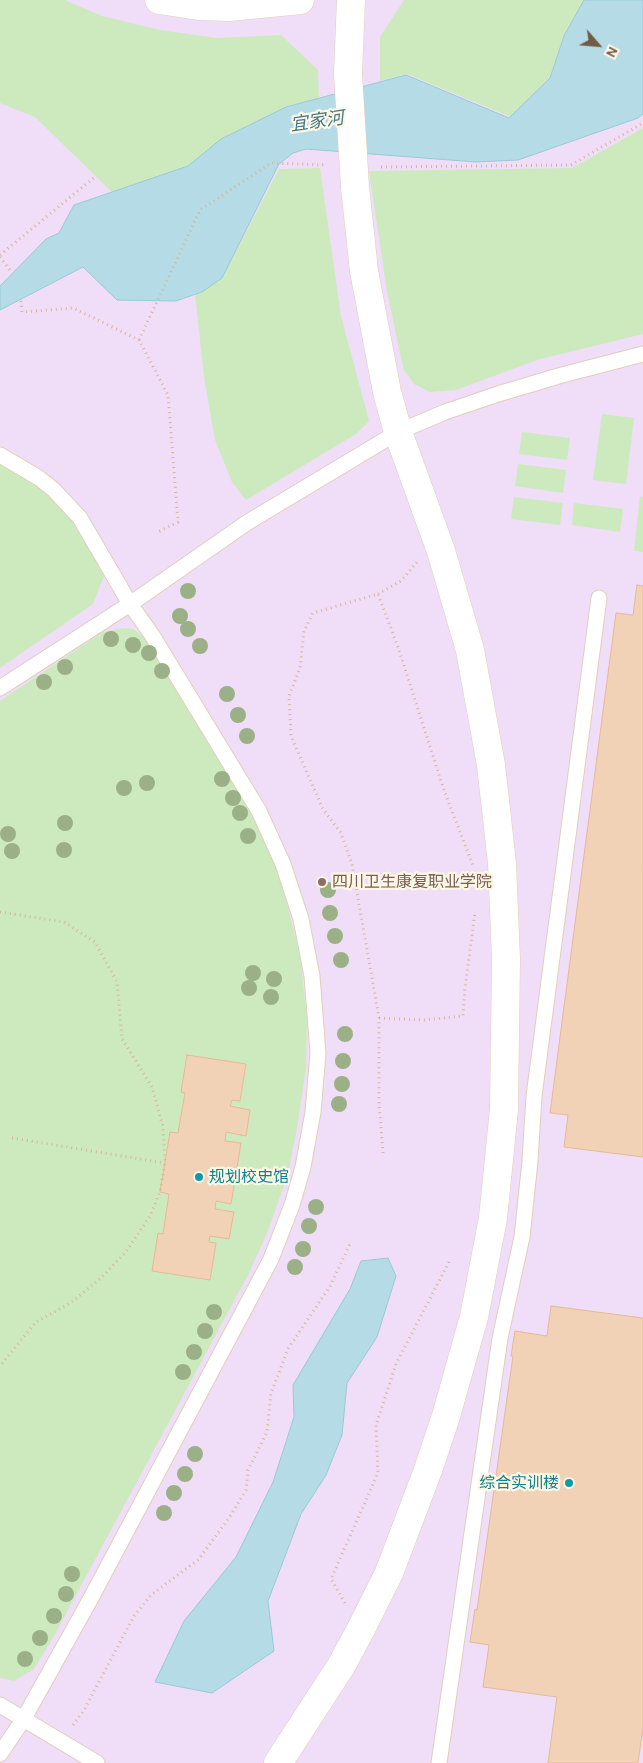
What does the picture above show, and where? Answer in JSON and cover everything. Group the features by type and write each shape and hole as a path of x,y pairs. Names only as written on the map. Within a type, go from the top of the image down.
{"street":[{"path":"159,0 199,6 229,7 300,0"},
{"path":"278,1763 341,1666 389,1573 410,1522 460,1368 474,1317 493,1218 504,1109 506,959 498,825 491,765 470,650 441,551 398,432 379,354 364,271 363,176 348,74 351,0"}],"lane":[{"path":"0,688 130,604 248,522 398,432 445,412 498,394 643,354"},
{"path":"0,455 39,478 67,504 94,541 130,604 152,635 259,811 284,864 301,919 313,985 318,1053 313,1112 298,1187 271,1259 24,1720 0,1754"},
{"path":"439,1763 500,1338 522,1237 530,1161 534,1096 599,598"},
{"path":"0,1704 97,1763"}],"path":[{"path":"363,176 571,164 643,123"},
{"path":"139,340 200,210 272,163 331,165"},
{"path":"12,273 0,256 96,176"},
{"path":"20,301 22,312 73,308 139,340 168,395 178,522 158,532"},
{"path":"383,1153 379,1102 379,1018 352,864 341,833 323,809 291,736 289,696 300,668 304,630 314,613 378,594 402,581 426,552 441,551"},
{"path":"378,594 398,647 445,793 476,873"},
{"path":"379,1018 424,1020 464,1016 464,988 475,924 475,907"},
{"path":"0,912 64,922 95,942 117,982 122,1039 152,1087 163,1127 165,1163 160,1192 150,1216 125,1253 102,1278 72,1302 36,1322 0,1366"},
{"path":"12,1138 165,1163"},
{"path":"62,1741 84,1710 134,1616 151,1595 198,1560 230,1518 246,1490 248,1470 267,1432 271,1393 288,1349 330,1286 350,1244"},
{"path":"361,1629 331,1579 378,1473 376,1425 396,1364 450,1260"}],"shaded area":[{"name":"四川卫生康复职业学院","path":"0,0 643,0 643,1763 0,1763"}],"green space":[{"path":"0,0 65,0 102,16 160,30 217,38 281,35 318,70 319,99 286,107 221,139 188,166 112,192 35,117 0,103"},
{"path":"404,0 584,0 565,35 551,76 511,117 407,74 380,81 380,37"},
{"path":"643,128 643,334 537,360 456,390 430,392 414,384 404,370 400,354 386,285 369,171 572,168"},
{"path":"320,168 341,316 369,421 356,434 246,500 232,482 215,440 204,377 195,294 222,278 279,169"},
{"path":"602,414 634,418 626,484 593,480"},
{"path":"522,432 570,438 567,460 519,454"},
{"path":"0,460 52,494 89,543 104,576 93,604 0,668"},
{"path":"518,464 566,470 563,493 515,486"},
{"path":"640,496 643,497 643,552 634,551"},
{"path":"514,497 563,503 560,525 511,519"},
{"path":"574,503 623,509 620,532 572,525"},
{"path":"122,628 133,629 142,636 160,659 229,770 277,865 300,955 307,1019 306,1068 288,1174 268,1231 248,1275 54,1636 34,1669 14,1681 0,1678 0,701 103,632","holes":["187,1055 246,1065 240,1101 232,1100 230,1106 250,1110 246,1135 226,1132 225,1141 241,1144 231,1203 216,1201 209,1242 216,1243 210,1280 152,1271 163,1234 169,1194 160,1192 170,1132 178,1133 185,1093 181,1092"]}],"water":[{"name":"宜家河","path":"584,0 643,0 643,114 638,118 518,160 476,162 306,149 293,153 279,164 222,278 202,292 176,301 117,300 83,267 0,310 0,286 46,239 59,233 74,205 188,166 221,139 286,107 406,75 509,118 550,78 564,36"},
{"path":"388,1258 396,1276 377,1337 347,1383 342,1435 326,1475 301,1514 268,1601 274,1651 212,1693 155,1682 184,1621 236,1557 273,1482 294,1417 293,1385 350,1289 361,1261"}],"building":[{"path":"637,585 643,586 643,1157 564,1147 568,1115 550,1113 616,613 633,615"},
{"name":"规划校史馆","path":"187,1055 246,1064 240,1101 232,1100 230,1106 250,1110 246,1136 226,1132 225,1141 241,1143 231,1204 216,1201 215,1209 234,1212 229,1239 210,1236 209,1242 216,1243 210,1280 152,1271 158,1233 163,1234 169,1194 160,1192 170,1132 178,1133 185,1093 181,1092"},
{"name":"综合实训楼","path":"551,1306 643,1318 643,1728 638,1763 548,1763 557,1697 483,1687 489,1645 470,1642 475,1609 477,1610 515,1331 547,1336"}],"place":[{"name":"四川卫生康复职业学院","path":"322,882"},
{"name":"规划校史馆","path":"199,1177"},
{"name":"综合实训楼","path":"569,1483"}]}
